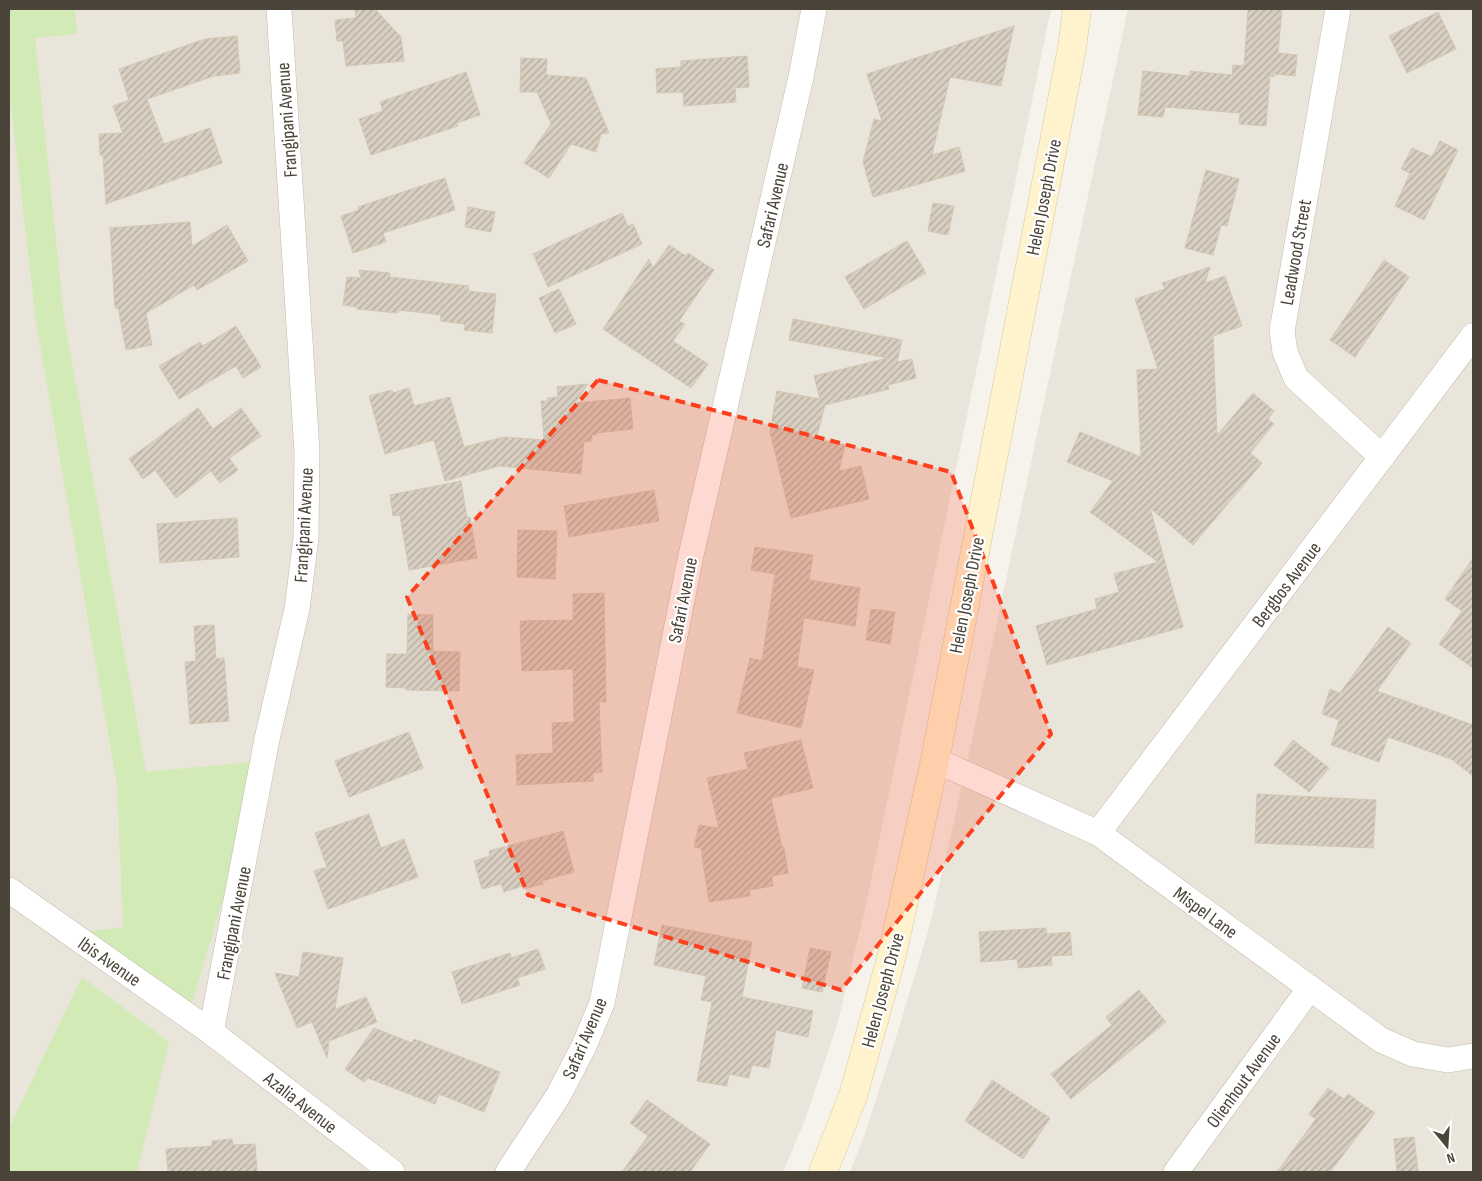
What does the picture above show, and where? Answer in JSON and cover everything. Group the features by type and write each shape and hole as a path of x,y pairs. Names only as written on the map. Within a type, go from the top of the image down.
{"street":[{"name":"Frangipani Avenue","path":"211,1032 267,739 297,609 306,538 307,452 279,9"},
{"name":"Safari Avenue","path":"508,1172 558,1096 584,1046 602,1003 691,554 801,77 814,9"},
{"name":"Helen Joseph Drive","path":"823,1172 853,1096 892,955 935,760 1072,48 1077,9"},
{"name":"Leadwood Street","path":"1338,9 1282,331 1285,352 1296,378 1382,457"},
{"name":"Bergbos Avenue","path":"1098,832 1473,336"},
{"name":"Mispel Lane","path":"935,760 1098,832 1381,1040 1413,1054 1448,1060 1473,1056"},
{"name":"Ibis Avenue","path":"9,890 211,1032"},
{"name":"Olienhout Avenue","path":"1176,1172 1310,988"},
{"name":"Azalia Avenue","path":"211,1032 392,1172"}],"highlighted area":[{"path":"598,380 951,472 1051,734 841,990 528,895 407,597"}],"shaded area":[{"path":"9,9 1051,9 865,909 838,1022 805,1120 783,1172 9,1172"},
{"path":"1128,9 1473,9 1473,1172 850,1172 864,1136 895,1041 929,928 955,818"}],"green space":[{"path":"9,9 75,9 77,34 35,38 64,318 146,772 251,762 226,889 191,1006 83,932 123,927 117,785 36,322 9,88"},
{"path":"82,977 169,1042 137,1172 9,1172 9,1128"}],"building":[{"path":"355,9 375,9 401,37 404,61 346,66 343,41 337,41 335,20 356,18"},
{"path":"1248,9 1282,9 1278,53 1297,55 1295,76 1274,74 1274,77 1270,76 1266,126 1239,124 1240,113 1165,107 1163,117 1138,115 1143,71 1190,76 1190,71 1232,75 1233,65 1244,66"},
{"path":"1438,12 1456,49 1407,73 1389,36"},
{"path":"1014,26 1001,86 950,77 932,155 959,147 965,171 873,197 863,162 874,119 882,121 867,74"},
{"path":"237,36 240,73 214,76 147,99 164,144 210,128 222,163 106,204 103,155 100,155 99,134 123,133 113,106 129,100 119,69 205,39"},
{"path":"747,56 749,87 735,88 736,102 684,106 683,92 657,93 656,69 681,67 681,61"},
{"path":"521,58 547,59 546,75 586,78 609,133 601,134 596,152 571,144 549,178 524,163 551,124 537,92 520,92"},
{"path":"466,72 480,115 457,123 458,126 371,155 359,119 383,111 380,102"},
{"path":"1440,141 1458,150 1424,220 1395,206 1410,173 1401,169 1412,148 1432,157"},
{"path":"1206,170 1239,179 1227,226 1221,225 1213,255 1185,248"},
{"path":"445,178 455,210 383,233 386,242 353,253 341,216 359,210 358,207"},
{"path":"933,203 954,206 948,235 928,231"},
{"path":"468,207 495,212 491,232 465,227"},
{"path":"622,213 628,226 633,224 642,244 548,287 533,254"},
{"path":"190,222 192,246 227,225 248,261 197,290 194,285 146,313 152,345 126,350 118,308 115,308 110,228"},
{"path":"907,241 926,273 864,309 845,277"},
{"path":"669,245 686,256 688,253 714,270 679,321 685,324 673,341 708,364 691,388 603,329 649,259 653,268"},
{"path":"1384,260 1409,277 1355,357 1330,340"},
{"path":"1210,267 1205,283 1225,276 1242,326 1213,336 1217,435 1253,393 1274,411 1268,419 1274,424 1250,453 1262,463 1193,545 1150,508 1183,627 1047,665 1036,626 1097,609 1095,599 1119,592 1114,574 1158,562 1090,512 1113,481 1067,462 1080,432 1141,457 1137,370 1158,369 1135,299 1165,289 1162,283"},
{"path":"359,270 390,273 390,277 469,286 468,291 496,294 492,333 464,330 465,324 440,321 441,315 399,310 398,313 357,309 357,307 343,305 347,277 361,278"},
{"path":"559,289 576,324 555,333 539,298"},
{"path":"793,319 902,340 897,362 912,359 916,378 888,385 889,389 825,405 816,440 845,445 839,471 861,466 869,499 791,518 770,432 777,391 820,399 814,376 888,358 789,340"},
{"path":"236,326 261,367 243,378 236,366 179,399 159,366 200,342 203,346"},
{"path":"588,384 575,403 630,398 633,429 592,435 592,441 584,442 581,474 499,466 445,481 434,440 385,454 369,396 392,390 393,393 409,388 414,406 450,397 464,447 504,437 544,440 541,401 548,401 547,398 558,397 557,387"},
{"path":"198,408 213,429 241,408 261,436 229,458 238,470 220,483 211,471 176,498 155,470 143,479 129,459"},
{"path":"461,481 467,518 470,517 477,558 409,570 400,515 393,516 390,495"},
{"path":"654,490 659,521 569,537 564,506"},
{"path":"237,518 239,557 160,563 157,524"},
{"path":"518,530 557,531 555,579 517,577"},
{"path":"755,547 813,555 809,580 860,588 855,626 804,618 797,667 814,670 801,728 737,713 750,658 762,661 775,574 751,570"},
{"path":"1473,558 1473,668 1439,644 1462,611 1445,599"},
{"path":"604,593 606,702 599,702 602,772 593,773 593,781 517,785 516,755 553,753 552,723 574,722 573,669 522,671 520,621 573,620 573,594"},
{"path":"871,609 895,612 890,644 866,640"},
{"path":"408,614 433,615 433,651 460,652 459,691 406,690 406,688 386,687 387,654 407,654"},
{"path":"214,625 216,659 224,658 229,721 190,724 185,662 196,661 194,626"},
{"path":"1388,627 1411,643 1377,691 1473,725 1473,776 1451,759 1388,737 1379,762 1331,745 1339,720 1322,714 1330,689 1340,693"},
{"path":"409,732 423,768 349,797 335,761"},
{"path":"801,740 813,788 771,798 782,847 784,847 788,873 772,876 773,886 749,890 750,896 709,902 701,848 694,847 699,825 719,828 707,778 748,769 744,753"},
{"path":"1293,740 1329,768 1309,792 1274,765"},
{"path":"1257,794 1376,800 1373,848 1255,843"},
{"path":"369,814 381,848 404,839 418,877 328,909 314,871 327,867 315,833"},
{"path":"563,831 574,872 542,881 543,884 523,889 523,886 504,892 501,884 482,889 474,861 490,856 489,851"},
{"path":"662,925 752,942 742,997 813,1011 808,1037 776,1030 769,1068 752,1065 749,1078 729,1074 727,1086 697,1081 712,1002 701,1000 706,976 654,965"},
{"path":"1046,928 1047,934 1070,932 1072,955 1051,956 1052,965 1018,968 1017,959 981,962 979,932"},
{"path":"810,948 831,952 822,992 802,988"},
{"path":"538,949 545,969 517,978 520,985 462,1004 452,972 510,953 511,958"},
{"path":"303,952 343,958 335,1009 366,997 377,1022 329,1041 327,1058 312,1022 297,1028 275,973 299,977"},
{"path":"1139,990 1166,1022 1071,1099 1051,1074 1112,1025 1106,1017"},
{"path":"374,1028 412,1043 414,1039 500,1072 484,1112 439,1094 435,1104 368,1078 364,1082 345,1069"},
{"path":"992,1080 1050,1118 1023,1159 965,1121"},
{"path":"1328,1088 1344,1099 1348,1094 1375,1113 1330,1172 1277,1172 1316,1119 1309,1114"},
{"path":"647,1100 710,1144 690,1172 622,1172 648,1136 630,1123"},
{"path":"1414,1137 1418,1172 1397,1172 1394,1139"},
{"path":"232,1139 233,1145 255,1144 257,1172 168,1172 166,1149 212,1146 212,1141"}]}
